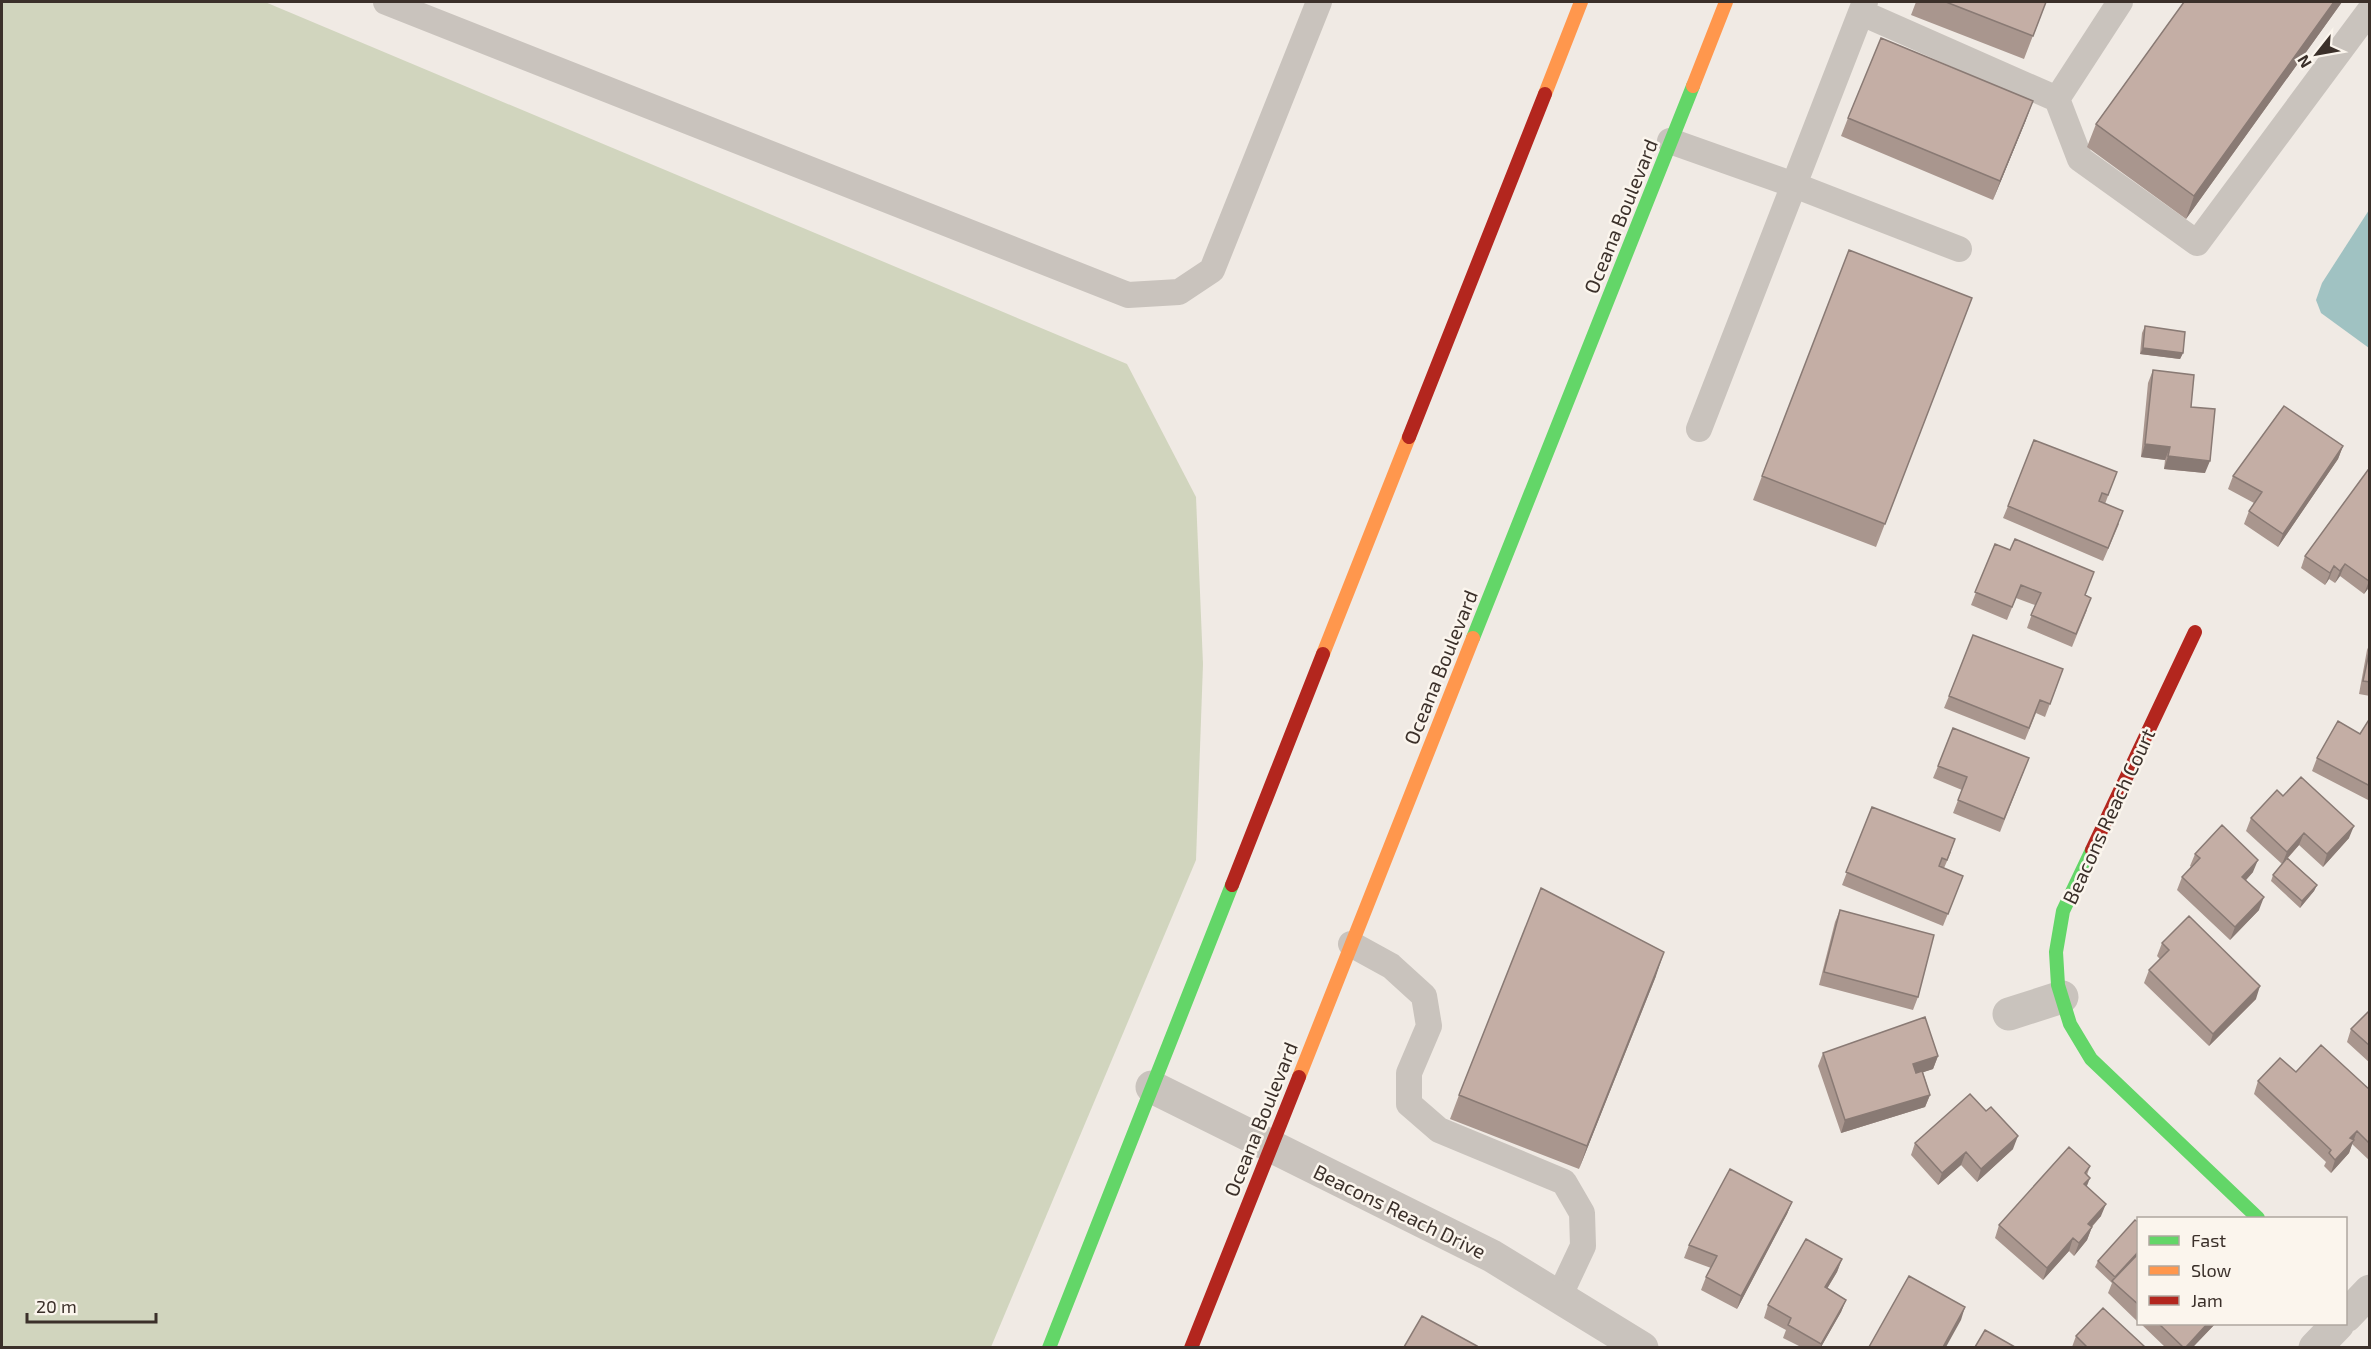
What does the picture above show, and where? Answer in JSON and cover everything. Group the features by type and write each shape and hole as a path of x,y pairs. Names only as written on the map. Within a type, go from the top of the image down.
{"main road":[{"path":"1049,1347 1581,2"},
{"name":"Oceana Boulevard","path":"1191,1347 1726,2"},
{"name":"Beacons Reach Court","path":"2195,632 2063,911 2056,952 2058,985 2070,1024 2091,1059 2257,1217"}],"street":[{"path":"2009,1014 2062,997"},
{"name":"Beacons Reach Drive","path":"1152,1087 1492,1256 1642,1347"},
{"path":"2315,1347 2335,1325"}],"lane":[{"path":"402,4 1128,295 1179,292 1212,270 1319,2"},
{"path":"2057,99 2120,2"},
{"path":"1699,429 1863,7 2057,99 2080,159 2197,243 2370,10"},
{"path":"1670,141 1794,185 1959,249"},
{"path":"1351,944 1390,966 1424,996 1429,1026 1409,1073 1409,1104 1439,1130 1564,1182 1582,1213 1583,1245 1559,1297"}],"green space":[{"path":"2,2 265,2 1127,364 1196,497 1203,664 1196,860 991,1347 2,1347"}],"water":[{"path":"2369,210 2370,348 2321,313 2316,300 2322,283"}],"building":[{"path":"1946,2 2046,2 2033,36"},
{"path":"2184,2 2334,2 2194,196 2096,124"},
{"path":"1881,38 2033,101 2000,181 1848,118"},
{"path":"1849,250 1972,298 1885,524 1762,476"},
{"path":"2145,326 2185,332 2183,353 2143,348"},
{"path":"2153,370 2194,375 2191,407 2215,409 2210,461 2168,456 2170,447 2145,444"},
{"path":"2284,406 2343,446 2283,534 2249,511 2262,492 2233,476"},
{"path":"2034,440 2117,472 2108,495 2102,493 2099,501 2123,511 2108,548 2008,506"},
{"path":"2368,470 2370,471 2369,581 2345,564 2340,571 2334,566 2330,573 2305,556"},
{"path":"2015,539 2094,572 2085,595 2091,598 2076,634 2031,615 2041,593 2021,585 2012,607 1975,592 1995,544 2010,550"},
{"path":"1973,635 2063,669 2050,704 2040,700 2029,728 1949,696"},
{"path":"2370,648 2370,682 2363,681"},
{"path":"2370,718 2370,786 2317,758 2338,721 2360,734"},
{"path":"1953,728 2029,758 2004,819 1958,800 1967,777 1938,766"},
{"path":"2301,777 2354,826 2327,854 2304,833 2287,852 2251,818 2277,790 2283,796"},
{"path":"1872,807 1955,839 1947,860 1942,858 1939,866 1963,876 1948,914 1846,872"},
{"path":"2222,825 2258,860 2242,877 2264,897 2235,927 2182,877 2200,858 2195,854"},
{"path":"2287,858 2317,885 2302,901 2273,875"},
{"path":"1541,888 1664,952 1587,1146 1459,1095"},
{"path":"1840,910 1934,935 1918,997 1824,972"},
{"path":"2189,916 2260,986 2213,1034 2149,970 2169,950 2162,943"},
{"path":"2370,1010 2370,1046 2351,1029"},
{"path":"1925,1017 1938,1056 1913,1064 1916,1073 1922,1071 1930,1095 1845,1120 1823,1053"},
{"path":"2321,1045 2370,1090 2370,1144 2357,1131 2350,1138 2354,1140 2335,1160 2329,1153 2331,1150 2258,1081 2280,1058 2296,1072"},
{"path":"1970,1094 1986,1111 1991,1107 2018,1136 1981,1169 1966,1152 1942,1173 1915,1143"},
{"path":"2069,1147 2090,1166 2085,1173 2090,1178 2084,1184 2106,1204 2088,1224 2092,1227 2079,1243 2073,1238 2047,1268 1999,1225"},
{"path":"1730,1169 1792,1202 1741,1296 1706,1277 1717,1256 1689,1245"},
{"path":"2135,1220 2137,1222 2137,1253 2115,1277 2098,1261"},
{"path":"1806,1239 1842,1259 1825,1287 1846,1300 1821,1344 1788,1325 1791,1318 1768,1305"},
{"path":"2137,1255 2137,1303 2112,1281"},
{"path":"1909,1276 1965,1307 1943,1347 1869,1347"},
{"path":"2103,1308 2145,1347 2087,1347 2076,1336"},
{"path":"1422,1316 1477,1346 1404,1347"},
{"path":"2160,1325 2206,1325 2186,1347 2183,1347"},
{"path":"1985,1330 2015,1347 1975,1347"}],"traffic: fast":[{"path":"1473,638 1693,86"},
{"path":"2092,850 2063,911 2056,952 2058,985 2070,1024 2091,1059 2257,1217"},
{"path":"1049,1348 1232,885"}],"traffic: slow":[{"path":"1545,94 1581,2"},
{"path":"1693,86 1726,2"},
{"path":"1323,654 1409,437"},
{"path":"1299,1077 1473,638"}],"traffic: jam":[{"path":"1409,437 1545,94"},
{"path":"2092,850 2195,632"},
{"path":"1232,885 1323,654"},
{"path":"1191,1348 1299,1077"}]}
